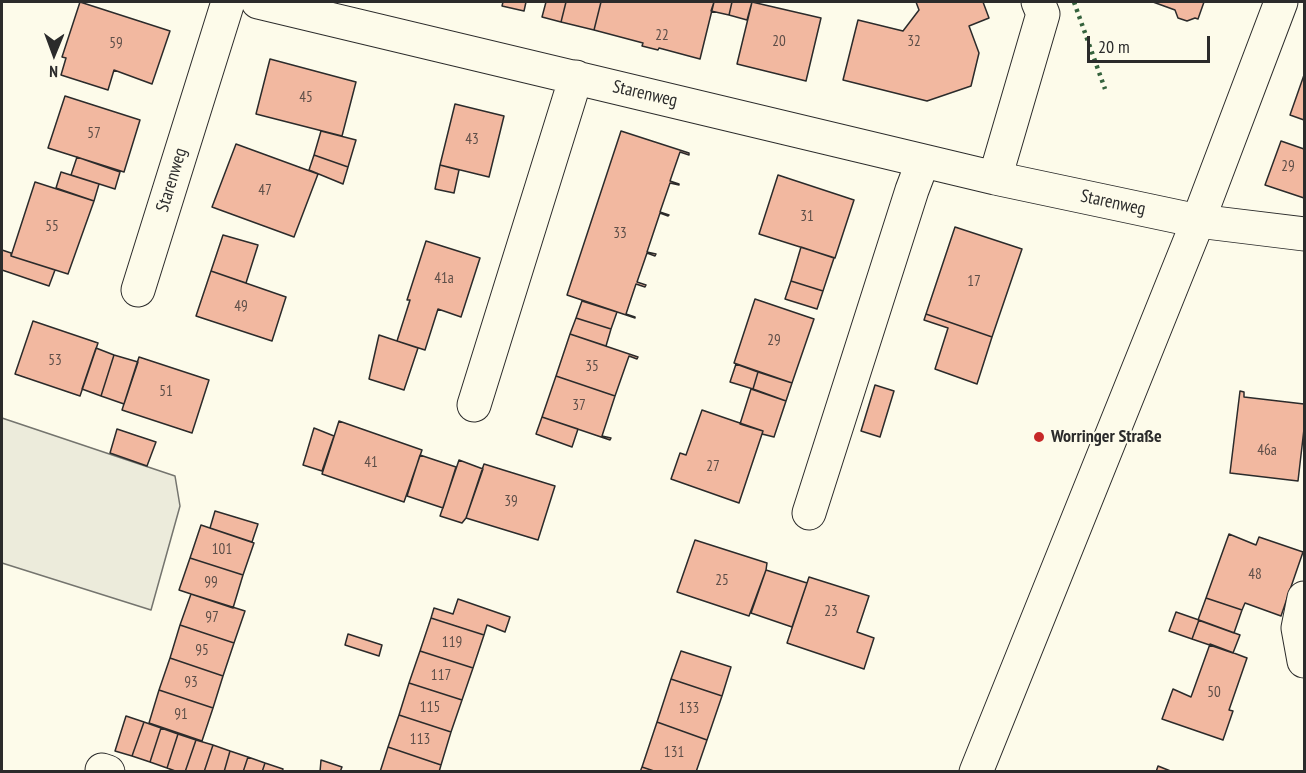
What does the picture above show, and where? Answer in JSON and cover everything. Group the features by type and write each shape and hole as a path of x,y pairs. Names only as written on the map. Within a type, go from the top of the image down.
{"street":[{"name":"Starenweg","path":"138,290 228,2"},
{"name":"Starenweg","path":"258,2 996,178 1198,221 1305,234"},
{"path":"996,178 1043,14 1038,2"},
{"path":"976,771 1198,221 1281,2"},
{"path":"474,405 576,77"},
{"path":"809,513 923,161"},
{"path":"1305,598 1298,628 1305,661"}],"shaded area":[{"path":"2,418 175,476 180,506 151,610 2,563"}],"building":[{"path":"80,2 170,31 152,84 114,70 108,90 61,75 66,58 62,57"},
{"path":"503,2 526,2 524,11 502,6"},
{"path":"546,2 566,2 561,22 542,17"},
{"path":"566,2 601,2 594,30 561,22"},
{"path":"601,2 714,2 700,59 642,46 643,43 594,30"},
{"path":"714,2 732,2 729,15 711,11"},
{"path":"732,2 752,2 747,20 729,15"},
{"path":"752,2 821,18 806,81 737,64"},
{"path":"916,2 983,2 989,18 969,26 979,53 971,86 927,101 843,80 858,20 903,31 919,10"},
{"path":"1153,2 1204,2 1198,19 1187,21 1178,18 1175,10"},
{"path":"270,59 356,82 342,136 256,114"},
{"path":"1304,75 1304,120 1290,115"},
{"path":"65,96 140,120 124,172 48,148"},
{"path":"455,104 504,116 489,177 440,165"},
{"path":"321,131 356,140 348,167 314,155"},
{"path":"621,131 689,153 689,155 680,152 670,181 679,185 670,183 660,212 669,215 660,213 647,252 656,254 655,256 647,253 637,282 646,285 645,287 636,284 626,314 635,318 567,295"},
{"path":"1281,141 1304,149 1304,198 1265,185"},
{"path":"236,144 318,174 294,237 212,207"},
{"path":"314,155 348,167 343,184 309,170"},
{"path":"77,157 120,172 115,189 71,175"},
{"path":"440,165 459,170 454,193 435,189"},
{"path":"61,172 99,184 94,201 56,188"},
{"path":"778,175 854,200 835,258 759,234"},
{"path":"35,182 94,201 68,274 11,256"},
{"path":"955,227 1022,249 992,337 926,314"},
{"path":"223,235 258,245 246,283 211,271"},
{"path":"426,241 480,258 461,317 438,309 425,350 397,341 410,300 407,300"},
{"path":"801,247 834,258 823,291 791,281"},
{"path":"2,250 11,253 11,256 55,270 49,286 2,270"},
{"path":"211,271 286,297 272,341 196,316"},
{"path":"791,281 823,291 817,309 785,299"},
{"path":"755,299 814,319 792,383 734,363"},
{"path":"582,301 617,312 611,329 576,318"},
{"path":"926,314 992,337 977,384 935,369 948,328 924,320"},
{"path":"576,318 611,329 606,346 570,334"},
{"path":"33,321 98,343 80,396 15,374"},
{"path":"570,334 638,357 637,359 629,356 615,396 556,376"},
{"path":"379,335 418,348 404,390 369,379"},
{"path":"96,348 114,355 101,396 82,389"},
{"path":"114,355 138,362 124,404 101,396"},
{"path":"139,357 209,380 192,433 122,410"},
{"path":"736,364 758,372 753,389 730,382"},
{"path":"758,372 792,383 786,401 753,389"},
{"path":"556,376 615,396 602,436 611,438 610,440 542,417"},
{"path":"875,385 894,391 880,437 861,431"},
{"path":"751,389 786,401 774,437 740,424"},
{"path":"1240,391 1244,392 1244,397 1304,404 1304,429 1298,481 1230,473"},
{"path":"702,410 763,431 739,503 671,479 680,453 686,455"},
{"path":"542,417 578,429 572,447 536,434"},
{"path":"339,421 422,450 404,502 322,474"},
{"path":"314,428 334,436 322,471 303,465"},
{"path":"117,429 156,442 147,466 110,453"},
{"path":"420,455 456,467 443,508 407,496"},
{"path":"459,460 483,469 466,518 462,523 440,516"},
{"path":"484,464 555,486 538,540 466,518"},
{"path":"215,511 258,524 252,542 210,528"},
{"path":"201,525 254,543 243,575 190,558"},
{"path":"1229,534 1256,545 1259,537 1303,552 1281,616 1245,603 1242,610 1206,598"},
{"path":"695,540 767,563 749,616 677,592"},
{"path":"190,558 243,575 233,608 179,590"},
{"path":"766,570 807,583 792,627 751,613"},
{"path":"809,577 869,596 857,632 874,638 864,669 787,643"},
{"path":"191,594 245,611 234,643 180,625"},
{"path":"1206,598 1242,610 1234,633 1198,620"},
{"path":"458,599 510,617 505,632 487,625 484,635 431,618 434,608 453,614"},
{"path":"1176,612 1199,620 1192,639 1169,631"},
{"path":"431,618 484,635 473,668 420,651"},
{"path":"1199,620 1240,635 1233,653 1192,639"},
{"path":"180,625 234,643 223,676 170,658"},
{"path":"348,634 382,645 379,656 345,645"},
{"path":"1210,644 1247,658 1229,710 1233,711 1223,740 1162,719 1173,689 1191,697"},
{"path":"420,651 473,668 462,700 409,683"},
{"path":"681,651 731,667 722,696 671,679"},
{"path":"170,658 223,676 213,708 159,690"},
{"path":"671,679 722,696 707,740 657,722"},
{"path":"409,683 462,700 451,732 399,715"},
{"path":"159,690 213,708 202,741 149,723"},
{"path":"399,715 451,732 441,765 388,747"},
{"path":"126,716 144,722 132,756 115,751"},
{"path":"144,722 161,728 150,762 132,756"},
{"path":"657,722 707,740 696,772 657,772 642,767"},
{"path":"161,728 178,734 167,768 150,762"},
{"path":"178,734 196,740 185,772 167,768"},
{"path":"196,740 213,745 204,772 185,772"},
{"path":"213,745 230,751 224,772 204,772"},
{"path":"388,747 441,765 439,772 380,772"},
{"path":"230,751 248,757 243,772 224,772"},
{"path":"248,757 265,763 262,772 243,772"},
{"path":"321,760 342,767 340,772 320,772"},
{"path":"265,763 283,769 282,772 262,772"},
{"path":"1158,766 1173,772 1156,772"},
{"path":"642,767 657,772 640,772"}],"hedge":[{"path":"1074,2 1105,89"}],"place":[{"name":"Worringer Straße","path":"1039,437"}]}
